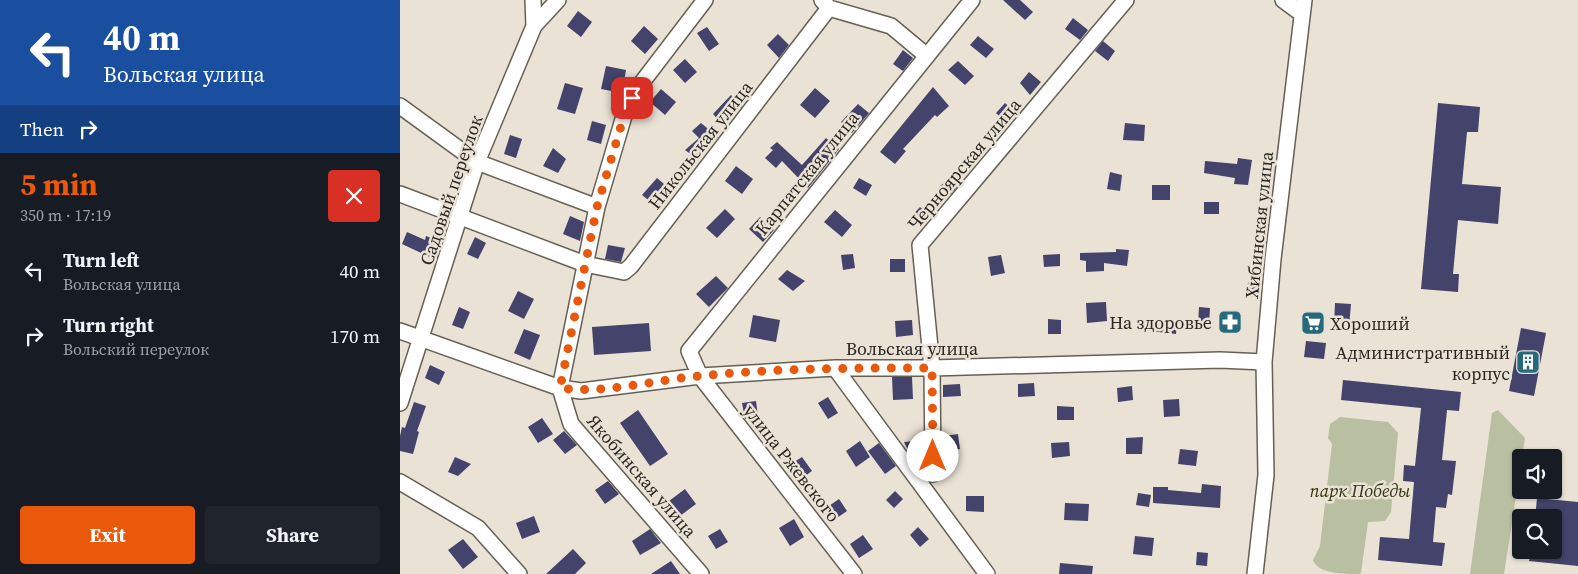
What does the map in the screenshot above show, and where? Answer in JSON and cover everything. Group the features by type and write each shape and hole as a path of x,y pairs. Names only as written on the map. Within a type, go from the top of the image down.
{"street":[{"path":"533,0 534,26"},
{"name":"Садовый переулок","path":"400,403 478,162 534,26 558,0"},
{"path":"400,331 560,388 597,207 624,116 632,98 705,0"},
{"name":"Карпатская улица","path":"700,376 690,350 972,0"},
{"name":"Черноярская улица","path":"933,474 932,368 920,245 1126,0"},
{"path":"1283,0 1303,7"},
{"path":"826,4 891,26 927,56"},
{"name":"Никольская улица","path":"400,194 585,264 620,273 628,270 826,4"},
{"name":"Хибинская улица","path":"1255,574 1266,475 1264,362 1273,259 1303,7"},
{"path":"400,106 478,162 597,207"},
{"name":"Вольская улица","path":"560,388 581,391 700,376 835,368 932,368 1220,360 1264,362"},
{"path":"835,368 988,574"},
{"name":"улица Ржевского","path":"700,376 854,574"},
{"name":"Якобинская улица","path":"560,388 571,424 701,574"},
{"path":"400,482 478,528 519,574"}],"green space":[{"path":"1498,410 1525,438 1523,449 1512,449 1512,499 1516,499 1514,509 1512,509 1512,522 1504,574 1470,574 1492,413"},
{"name":"парк Победы","path":"1340,417 1388,422 1398,433 1391,512 1385,521 1368,522 1361,573 1359,574 1326,571 1316,565 1313,560 1320,546 1332,444 1328,438 1330,424"}],"building":[{"path":"1003,0 1020,0 1033,12 1025,20"},
{"path":"578,11 592,22 581,37 567,26"},
{"path":"1073,18 1088,30 1080,40 1065,29"},
{"path":"644,26 658,39 645,54 631,41"},
{"path":"707,27 719,44 709,51 697,33"},
{"path":"778,34 789,45 779,58 767,45"},
{"path":"978,36 994,49 986,58 970,45"},
{"path":"1103,41 1115,51 1108,61 1095,51"},
{"path":"903,50 913,58 903,71 893,64"},
{"path":"685,59 697,72 685,83 673,70"},
{"path":"958,61 974,76 965,85 948,70"},
{"path":"606,66 626,70 622,93 601,89"},
{"path":"1029,72 1041,82 1030,95 1020,83"},
{"path":"565,83 583,88 575,114 557,109"},
{"path":"933,87 949,106 937,117 935,115 903,149 906,151 895,164 880,152"},
{"path":"815,88 830,101 815,118 800,105"},
{"path":"661,89 676,102 665,115 650,102"},
{"path":"731,95 742,106 723,125 713,114"},
{"path":"1005,103 1016,113 1007,123 996,113"},
{"path":"1438,103 1480,107 1478,132 1467,132 1462,184 1501,187 1498,224 1458,220 1453,274 1459,274 1458,292 1421,289"},
{"path":"858,104 869,113 852,133 841,122"},
{"path":"592,121 606,125 601,144 587,140"},
{"path":"701,123 718,137 696,158 685,150 699,138 692,131"},
{"path":"1125,123 1145,125 1144,141 1123,140"},
{"path":"510,135 522,139 516,158 504,154"},
{"path":"826,138 839,149 808,188 782,161 776,168 765,158 773,150 770,148 777,142 802,165"},
{"path":"553,148 566,159 558,173 543,166"},
{"path":"1238,158 1252,160 1248,185 1234,184 1235,178 1204,173 1205,161 1237,164"},
{"path":"736,166 753,179 742,194 725,181"},
{"path":"1110,172 1122,175 1120,191 1107,189"},
{"path":"657,178 671,190 657,207 642,195"},
{"path":"859,178 872,185 866,196 853,188"},
{"path":"947,180 958,186 948,197 939,187"},
{"path":"1152,185 1170,185 1170,200 1152,200"},
{"path":"1204,202 1219,202 1219,214 1204,214"},
{"path":"920,207 931,217 920,228 910,218"},
{"path":"725,209 735,219 717,238 706,228"},
{"path":"835,210 852,225 842,237 824,222"},
{"path":"570,216 584,222 580,241 563,234"},
{"path":"760,217 774,230 763,242 749,229"},
{"path":"407,232 425,240 426,236 442,242 436,260 402,244"},
{"path":"475,237 486,243 478,259 467,254"},
{"path":"608,245 625,248 621,262 605,259"},
{"path":"1116,249 1129,250 1127,266 1104,263 1104,271 1086,272 1086,261 1080,260 1080,253 1116,252"},
{"path":"853,254 855,268 843,270 841,255"},
{"path":"1060,254 1060,266 1044,267 1043,255"},
{"path":"1001,255 1005,273 991,276 988,257"},
{"path":"890,259 905,259 905,272 890,272"},
{"path":"787,270 805,281 793,291 778,279"},
{"path":"716,276 728,288 709,307 696,294"},
{"path":"1248,282 1260,283 1258,297 1247,296"},
{"path":"518,291 534,299 524,319 508,311"},
{"path":"1106,302 1107,321 1087,323 1086,303"},
{"path":"1335,303 1351,304 1349,327 1334,326"},
{"path":"459,307 470,312 463,329 452,325"},
{"path":"1199,307 1210,308 1209,325 1198,325"},
{"path":"753,315 780,320 776,342 749,337"},
{"path":"1048,319 1061,320 1061,334 1048,334"},
{"path":"912,320 913,335 896,337 895,321"},
{"path":"1152,320 1177,322 1176,334 1150,331"},
{"path":"649,323 651,351 594,355 592,327"},
{"name":"Административный корпус","path":"1521,328 1546,333 1534,396 1509,391"},
{"path":"524,329 540,335 530,360 514,353"},
{"path":"1306,341 1326,343 1324,359 1304,357"},
{"path":"430,365 445,372 439,385 425,378"},
{"path":"892,377 912,377 913,399 893,400"},
{"path":"1343,380 1461,392 1459,411 1447,410 1442,460 1456,461 1452,495 1448,494 1446,508 1436,507 1433,542 1445,543 1442,566 1378,560 1380,537 1409,539 1414,482 1403,481 1404,465 1415,466 1421,408 1341,400"},
{"path":"1034,383 1035,396 1018,397 1018,384"},
{"path":"960,384 961,396 943,397 943,385"},
{"path":"1132,386 1133,400 1118,402 1117,388"},
{"path":"828,397 838,413 828,419 818,403"},
{"path":"1179,399 1180,416 1164,417 1163,400"},
{"path":"756,401 758,417 745,419 742,403"},
{"path":"414,402 426,406 417,431 419,432 413,454 400,451 400,436 402,427 405,428"},
{"path":"1057,406 1074,407 1074,420 1057,420"},
{"path":"638,410 668,454 650,466 620,423"},
{"path":"542,418 553,434 538,443 528,427"},
{"path":"564,431 577,445 565,454 553,440"},
{"path":"958,434 960,449 946,451 944,436"},
{"path":"1143,437 1142,454 1126,454 1126,438"},
{"path":"860,441 870,457 856,467 846,451"},
{"path":"916,441 917,453 910,454 904,442"},
{"path":"1069,442 1070,456 1052,458 1051,443"},
{"path":"879,443 896,466 885,474 868,451"},
{"path":"1180,449 1198,451 1196,466 1178,464"},
{"path":"455,457 471,464 458,476 448,472"},
{"path":"802,457 812,471 801,479 791,464"},
{"path":"608,481 619,494 605,504 595,490"},
{"path":"1202,484 1221,486 1220,508 1153,503 1153,487 1168,487 1168,490 1201,493"},
{"path":"685,489 696,504 680,516 669,501"},
{"path":"895,491 903,499 894,508 886,500"},
{"path":"1138,493 1151,495 1149,507 1136,505"},
{"path":"966,496 984,496 984,512 966,511"},
{"path":"839,499 847,511 834,520 826,508"},
{"path":"1537,499 1578,502 1578,566 1529,561 1529,559 1562,559 1562,509 1536,509"},
{"path":"1065,503 1089,504 1088,521 1064,520"},
{"path":"534,516 540,532 522,539 516,523"},
{"path":"794,519 804,537 790,546 779,528"},
{"path":"918,527 929,539 920,547 910,535"},
{"path":"650,529 661,543 640,555 632,541"},
{"path":"720,529 728,542 716,549 708,536"},
{"path":"863,535 873,549 859,558 850,544"},
{"path":"1135,536 1154,538 1152,556 1133,554"},
{"path":"463,539 478,557 463,569 448,550"},
{"path":"573,549 586,563 575,574 546,574"},
{"path":"1197,552 1208,553 1207,566 1196,565"},
{"path":"671,561 680,574 651,574"},
{"path":"1060,563 1093,566 1092,574 1059,574"}],"place":[{"name":"На здоровье","path":"1230,322"},
{"name":"Хороший","path":"1313,323"},
{"name":"Административный корпус","path":"1528,362"}],"route":[{"path":"632,98 624,116 597,207 560,388 581,391 700,376 835,368 932,368 933,456"}]}
